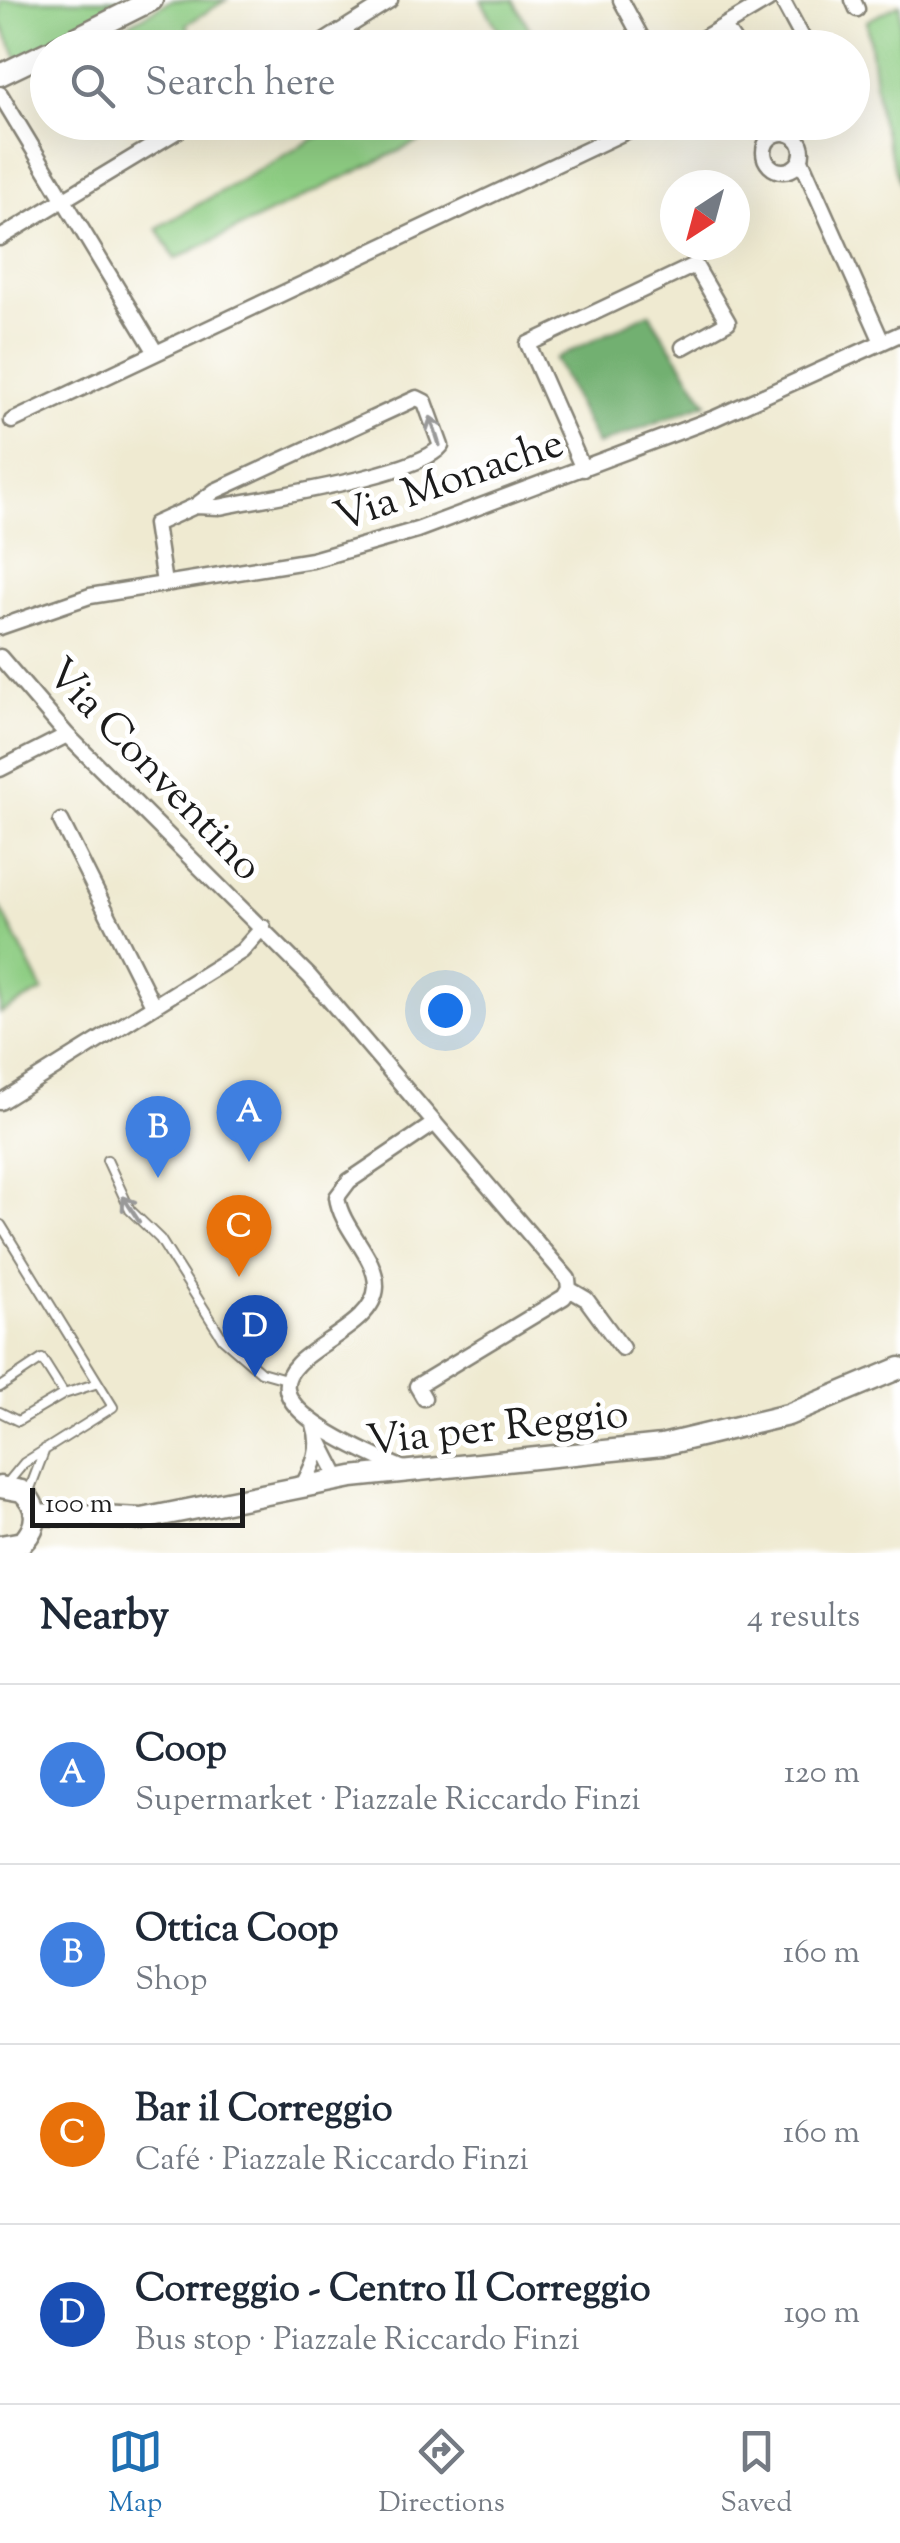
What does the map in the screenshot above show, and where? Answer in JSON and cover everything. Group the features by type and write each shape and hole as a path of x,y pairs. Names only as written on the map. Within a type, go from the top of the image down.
{"main road":[{"path":"92,30 152,0"},
{"path":"0,75 30,61"},
{"name":"Via per Reggio","path":"0,1546 14,1546 31,1515 92,1520 162,1516 345,1478 702,1438 798,1411 900,1368"},
{"path":"3,1487 31,1515"}],"street":[{"path":"342,30 390,0"},
{"path":"622,0 638,30"},
{"path":"717,30 768,0"},
{"path":"782,0 798,30"},
{"path":"724,26 727,30"},
{"path":"0,94 155,351"},
{"path":"0,238 162,140"},
{"path":"12,420 607,140"},
{"path":"801,160 882,342"},
{"path":"583,469 528,344 695,265 728,322 682,347"},
{"name":"Via Monache","path":"0,627 90,596 312,560 417,530 715,418 900,334"},
{"path":"164,583 156,524 196,506 215,490 418,398 425,402 441,446 432,457 382,473 219,507 196,506"},
{"name":"Via Conventino","path":"0,657 67,735 263,927 435,1123 568,1280 570,1289 586,1299 622,1348"},
{"path":"0,769 67,735"},
{"path":"61,821 153,1004"},
{"name":"Via Conventino","path":"0,1102 242,951 263,927"},
{"path":"345,1478 327,1438 290,1396 286,1380 292,1364 366,1312 376,1288 372,1270 340,1217 337,1197 349,1182 435,1123"},
{"path":"424,1398 416,1386 564,1298 570,1289"},
{"path":"327,1438 406,1470"},
{"path":"302,1485 327,1438"}],"lane":[{"path":"107,1160 130,1210 160,1239 223,1339 261,1372 286,1380"},
{"path":"2,1225 113,1407 24,1463 3,1487"},
{"path":"0,1386 42,1360 64,1394"},
{"path":"0,1412 18,1421 64,1394 98,1384"},
{"path":"31,1515 45,1449"}],"green space":[{"path":"0,0 157,0 93,30 30,30 30,59 20,64 0,21"},
{"path":"172,0 226,0 187,24 189,30 118,30"},
{"path":"481,0 513,0 530,30 498,30"},
{"path":"900,4 900,186 879,114 867,21"},
{"path":"311,140 422,140 175,259 157,228"},
{"path":"649,313 707,403 597,445 555,359"},
{"path":"0,906 43,991 0,1013"}],"waterway":[{"path":"121,599 157,592"}],"place":[{"name":"Coop","path":"249,1162"},
{"name":"Ottica Coop","path":"158,1178"},
{"name":"Bar il Correggio","path":"239,1277"},
{"name":"Correggio - Centro Il Correggio","path":"255,1377"}]}
